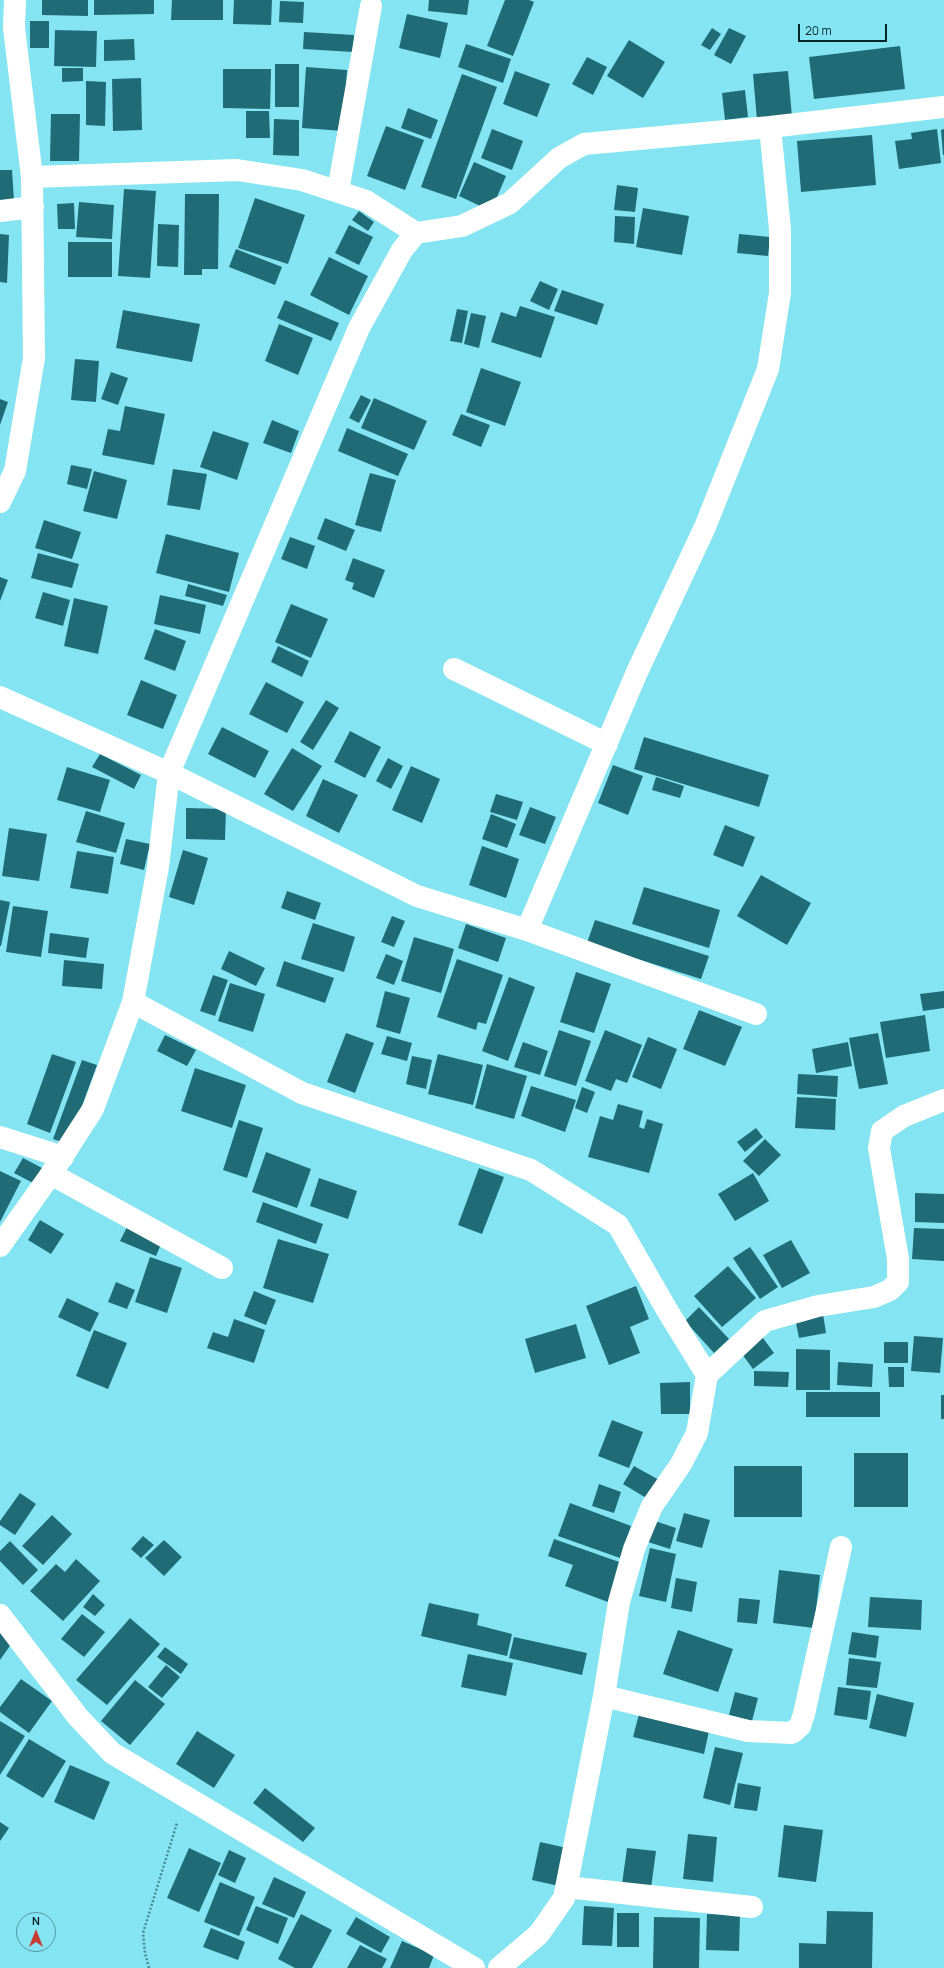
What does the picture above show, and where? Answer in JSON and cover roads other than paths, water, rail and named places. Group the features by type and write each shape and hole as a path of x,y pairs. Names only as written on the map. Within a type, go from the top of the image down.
{"street":[{"path":"0,502 15,470 34,358 32,178 14,28 15,0"},
{"path":"338,191 370,6"},
{"path":"32,178 237,170 302,180 338,191 366,201 416,233 462,226 510,203 559,158 584,144 770,127 944,107"},
{"path":"527,930 637,672 705,527 768,369 780,293 780,236 770,127"},
{"path":"0,211 32,207"},
{"path":"0,1246 57,1165 93,1109 133,1002 158,867 169,773 359,328 402,250 416,233"},
{"path":"454,669 607,744"},
{"path":"0,696 169,773 417,896 527,930 756,1014"},
{"path":"133,1002 302,1093 531,1170 618,1225 666,1310 707,1375"},
{"path":"499,1968 539,1934 564,1898 604,1696 620,1602 634,1549 652,1506 681,1464 697,1433 707,1375 765,1321 818,1306 874,1297 890,1290 898,1282 898,1259 879,1148 882,1131 904,1116 944,1100"},
{"path":"0,1137 57,1165 222,1268"},
{"path":"604,1696 748,1731 792,1733 800,1726 804,1714 841,1547"},
{"path":"0,1615 78,1717 112,1753 474,1968"},
{"path":"566,1887 752,1906"}]}
